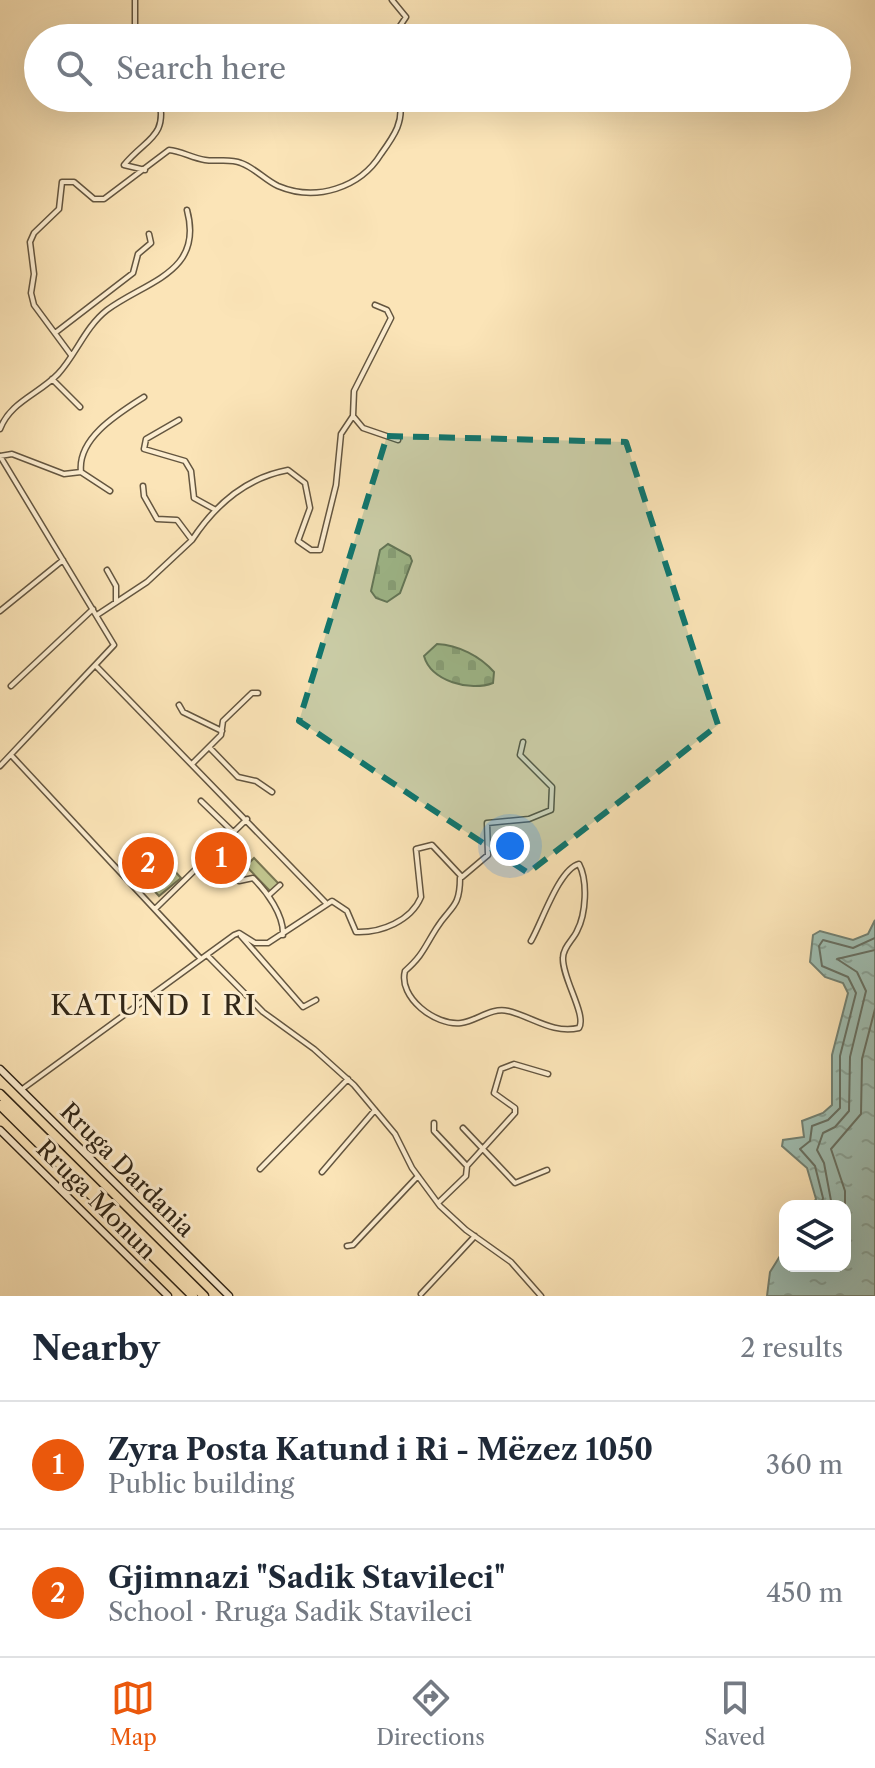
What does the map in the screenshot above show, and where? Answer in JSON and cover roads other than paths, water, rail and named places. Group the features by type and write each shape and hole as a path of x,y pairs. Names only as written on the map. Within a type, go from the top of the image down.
{"highway":[{"path":"0,1094 204,1296"},
{"path":"0,1105 193,1296"}],"main road":[{"name":"Rruga Dardania","path":"0,1069 229,1296"},
{"name":"Rruga Monun","path":"0,1130 168,1296"}],"street":[{"path":"135,0 135,24"},
{"path":"392,0 406,17 401,24"},
{"path":"145,170 124,165 150,142 162,124 161,112"},
{"path":"71,355 32,299 34,274 30,242 34,233 59,209 62,182 74,182 98,200 145,170 161,155 173,150 203,160 239,162 274,184 291,189 317,191 349,186 373,167 395,134 401,121 400,112"},
{"path":"0,429 8,412 52,379 100,316 176,267 191,237 187,210"},
{"path":"55,333 133,273 138,254 151,243 149,234"},
{"path":"97,615 157,574 192,540 214,509 248,484 284,471 293,472 305,483 310,504 298,541 311,550 320,550 336,485 341,434 353,416 353,394 391,318 387,310 375,305"},
{"path":"52,379 80,407"},
{"path":"81,472 79,460 83,451 115,415 144,397"},
{"path":"353,416 360,426 398,440"},
{"path":"179,420 146,439 144,449 185,461 191,471 194,498 214,509"},
{"path":"0,766 97,667 114,645 0,456 12,454 64,474 81,472 110,491"},
{"path":"143,486 144,496 157,519 177,520 192,540"},
{"path":"0,611 63,560"},
{"path":"107,570 116,586 116,602"},
{"path":"11,686 93,609"},
{"path":"97,667 325,902"},
{"path":"193,763 222,731 223,721 252,693 258,693"},
{"path":"179,705 183,712 222,731"},
{"path":"460,877 488,855 487,823 542,816 553,806 552,787 520,755 523,742"},
{"path":"209,747 238,777 259,783 272,792"},
{"path":"11,755 201,959"},
{"path":"201,801 233,832"},
{"path":"155,909 247,819"},
{"path":"239,933 261,944 283,935 325,902 336,902 345,908 356,932 399,922 421,897 415,852 429,845 439,851 460,877 459,897 454,909 434,932 424,953 405,971 403,986 414,1002 451,1022 462,1023 506,1010 545,1026 577,1029 581,1017 567,984 563,957 583,916 583,875 579,864 569,871 549,901 531,941"},
{"path":"212,853 239,881 253,878 269,895 281,922 283,935"},
{"path":"269,895 280,885"},
{"path":"21,1090 239,933"},
{"path":"239,933 292,998 303,1007 316,1000"},
{"path":"207,955 263,1012 348,1079 395,1134 418,1176 438,1203 475,1236 511,1262 541,1296"},
{"path":"438,1203 466,1176 467,1166 516,1110 494,1093 501,1069 514,1064 548,1074"},
{"path":"260,1169 348,1079"},
{"path":"322,1172 375,1110"},
{"path":"434,1123 434,1131 467,1166"},
{"path":"463,1128 515,1183 547,1170"},
{"path":"347,1246 353,1245 418,1176"},
{"path":"421,1294 475,1236"}],"water":[{"path":"875,920 875,1296 767,1296 770,1272 779,1258 779,1272 851,1272 851,1200 815,1200 807,1168 782,1146 783,1140 804,1137 802,1121 823,1113 832,1105 832,1055 848,993 843,983 825,977 810,962 813,935 820,931 853,940 868,934"}],"place":[{"name":"Zyra Posta Katund i Ri - Mëzez 1050","path":"221,858"},
{"name":"Gjimnazi \"Sadik Stavileci\"","path":"148,863"}],"district":[{"name":"KATUND I RI","path":"154,1005"}]}
